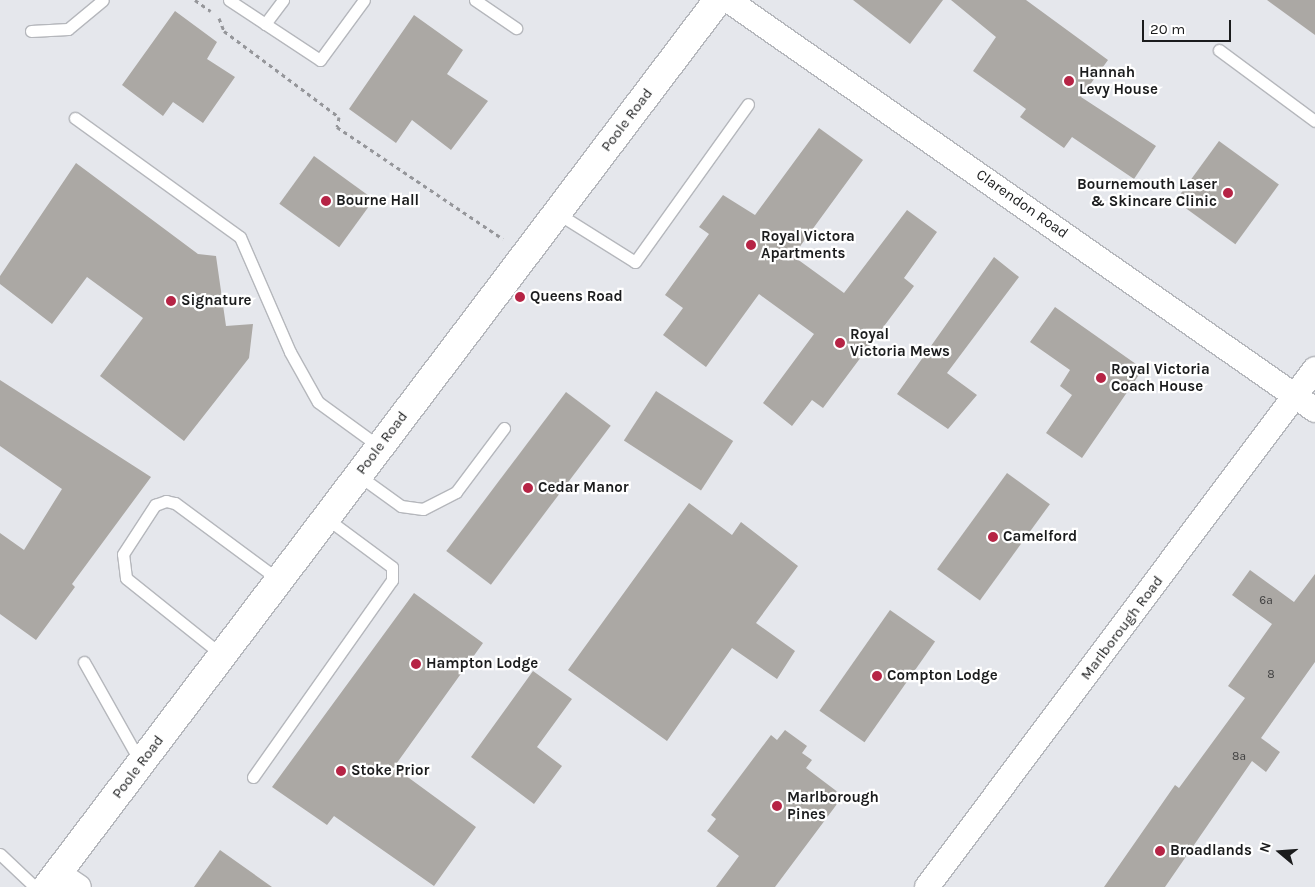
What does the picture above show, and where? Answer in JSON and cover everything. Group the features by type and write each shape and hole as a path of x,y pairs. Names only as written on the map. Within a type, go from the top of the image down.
{"street":[{"name":"Poole Road","path":"61,882 141,763 718,0"},
{"name":"Clarendon Road","path":"728,0 1315,410"},
{"name":"Marlborough Road","path":"927,887 1296,397 1315,369"}],"lane":[{"path":"31,31 68,29 103,0"},
{"path":"229,0 320,60 364,0"},
{"path":"265,24 283,0"},
{"path":"475,0 516,28"},
{"path":"1219,50 1315,121"},
{"path":"557,213 635,262 748,104"},
{"path":"75,118 240,237 290,352 318,402 380,447"},
{"path":"358,475 401,506 423,509 456,492 504,428"},
{"path":"222,655 126,578 123,554 155,505 166,501 175,503 279,580"},
{"path":"253,777 392,580 392,567 326,518"},
{"path":"84,662 141,763"},
{"path":"0,854 35,887"}],"path":[{"path":"195,0 218,16 224,30 339,117 336,128 525,254"}],"building":[{"path":"853,0 943,0 910,44"},
{"name":"Hannah Levy House","path":"951,0 1026,0 1108,60 1081,97 1156,146 1134,179 1072,137 1064,148 1020,117 1026,109 973,71 996,37"},
{"path":"1267,0 1315,0 1315,35"},
{"path":"175,11 217,42 207,59 235,77 203,123 173,102 163,116 122,85"},
{"path":"414,15 463,50 447,74 488,101 451,150 412,120 396,143 349,109"},
{"name":"Royal Victora Apartments","path":"819,128 863,160 793,256 844,293 907,210 937,232 904,278 914,286 823,408 812,400 792,426 763,403 814,334 759,294 706,367 663,335 683,308 665,295 709,234 699,227 723,195 755,215"},
{"name":"Bournemouth Laser & Skincare Clinic","path":"1219,141 1279,184 1235,244 1176,201"},
{"name":"Bourne Hall","path":"314,156 374,199 339,247 279,204"},
{"name":"Signature","path":"76,163 198,254 216,256 226,326 253,324 249,358 184,441 100,376 143,318 87,277 52,324 0,284 0,276"},
{"path":"994,257 1019,277 947,373 977,395 948,429 897,394"},
{"name":"Royal Victoria Coach House","path":"1055,307 1143,369 1082,458 1046,433 1072,395 1060,386 1070,370 1030,342"},
{"path":"0,380 151,477 72,584 75,587 36,640 0,614 0,533 24,550 62,489 0,446"},
{"name":"Cedar Manor","path":"656,391 733,441 701,491 624,440"},
{"name":"Cedar Manor","path":"566,392 611,426 491,585 446,551"},
{"name":"Camelford","path":"1007,473 1050,504 980,600 937,569"},
{"path":"689,503 732,535 741,522 798,566 756,623 795,651 777,679 732,648 667,741 568,670"},
{"path":"1250,570 1294,602 1315,574 1315,662 1261,738 1280,752 1266,772 1252,761 1165,887 1104,887 1175,785 1179,788 1245,698 1228,686 1272,624 1232,595"},
{"path":"414,593 483,643 394,767 476,827 434,886 334,816 327,825 272,787"},
{"name":"Compton Lodge","path":"890,610 935,642 865,742 819,711"},
{"path":"533,671 572,699 537,747 562,766 534,804 471,757"},
{"name":"Marlborough Pines","path":"785,730 807,746 802,753 812,760 806,768 843,796 775,887 716,887 739,856 707,831 716,819 711,815 771,735 777,740"},
{"path":"220,850 272,887 194,887"}],"place":[{"name":"Hannah Levy House","path":"1069,81"},
{"name":"Bournemouth Laser & Skincare Clinic","path":"1228,193"},
{"name":"Bourne Hall","path":"326,201"},
{"name":"Royal Victora Apartments","path":"751,245"},
{"name":"Queens Road","path":"520,297"},
{"name":"Signature","path":"171,301"},
{"name":"Royal Victoria Mews","path":"840,343"},
{"name":"Royal Victoria Coach House","path":"1101,378"},
{"name":"Cedar Manor","path":"528,488"},
{"name":"Camelford","path":"993,537"},
{"name":"Hampton Lodge","path":"416,664"},
{"name":"Compton Lodge","path":"877,676"},
{"name":"Stoke Prior","path":"341,771"},
{"name":"Marlborough Pines","path":"777,806"},
{"name":"Broadlands","path":"1160,851"}]}
